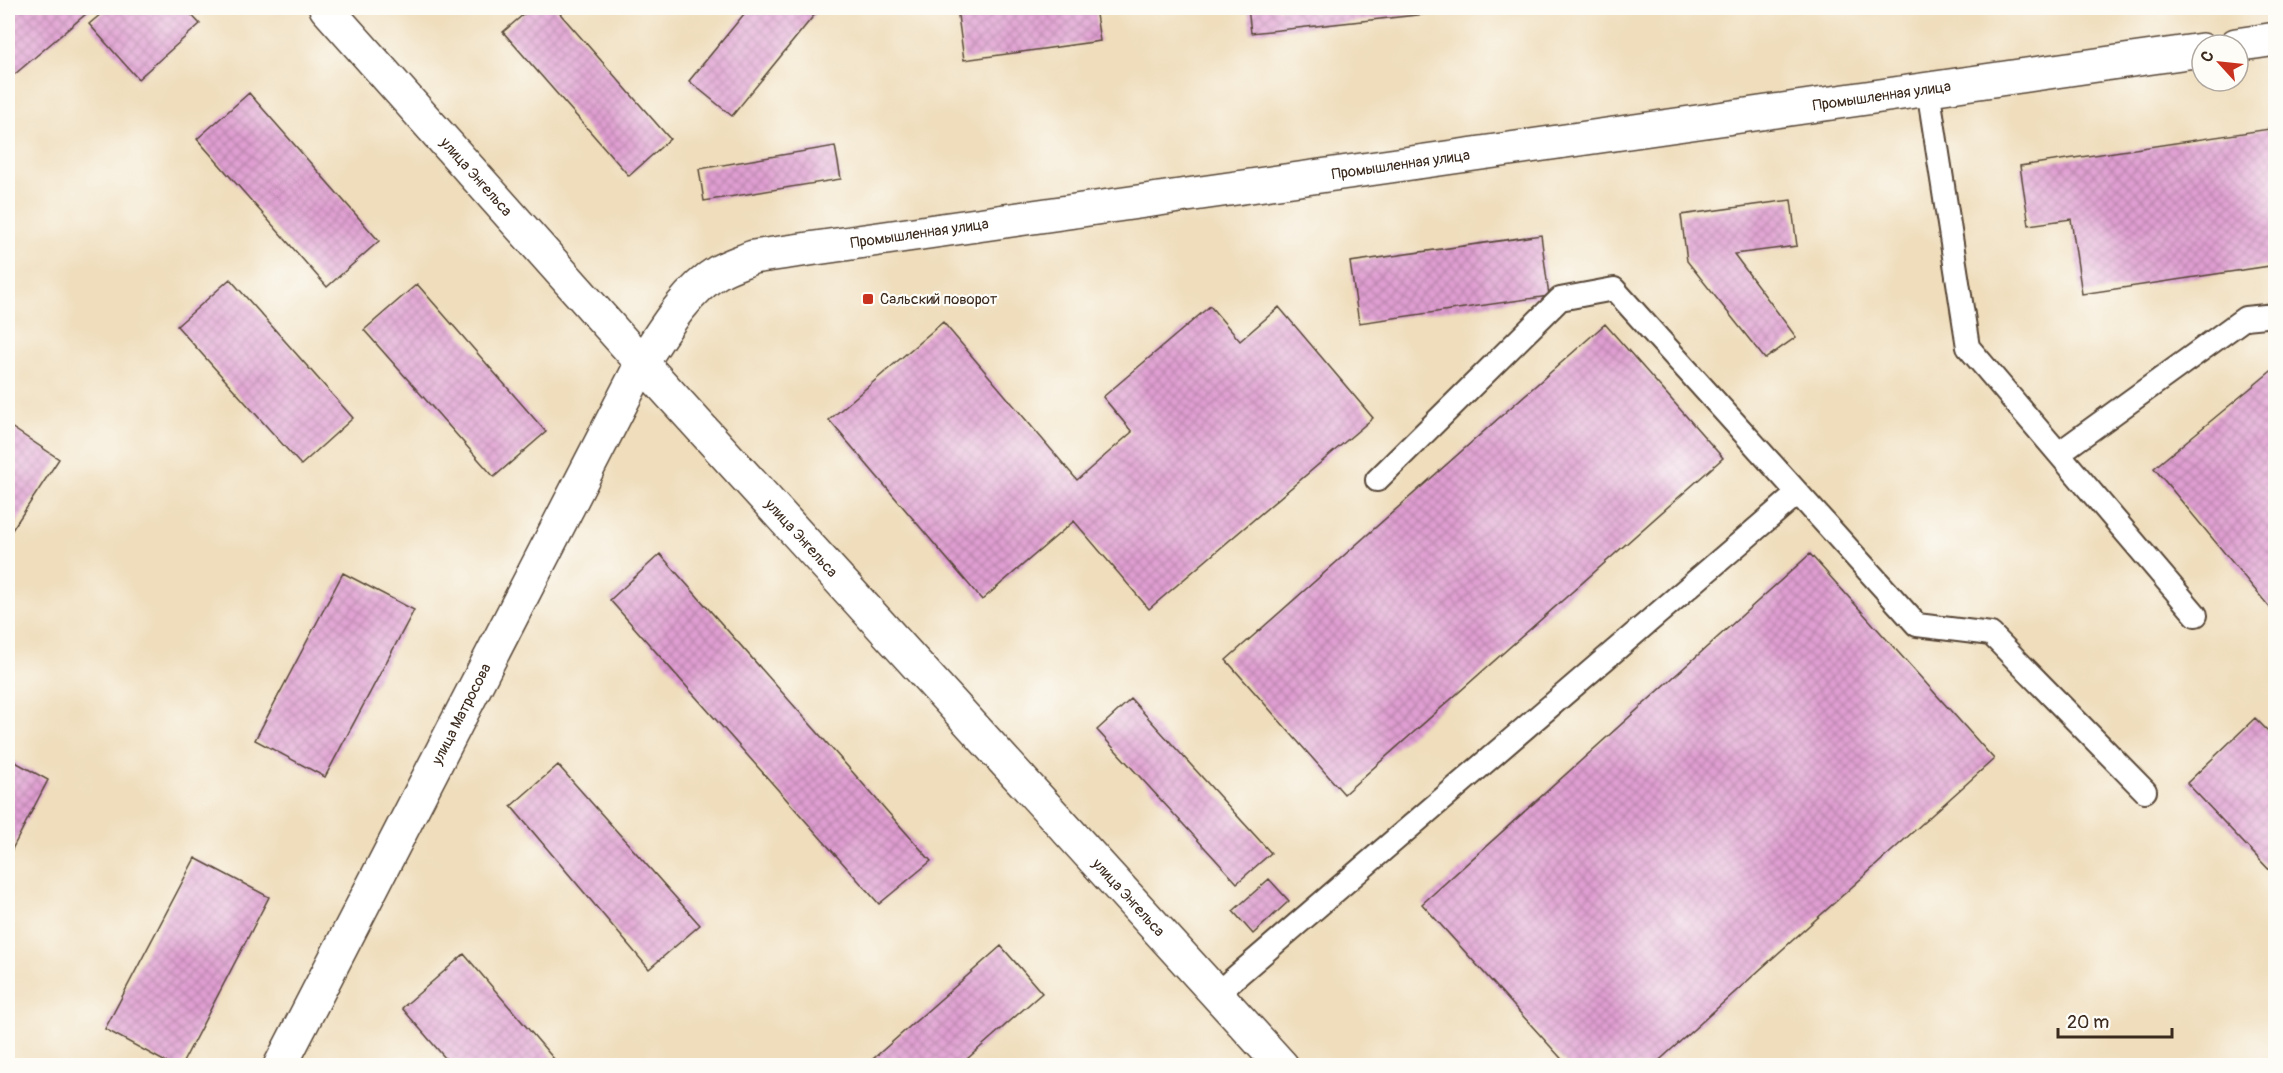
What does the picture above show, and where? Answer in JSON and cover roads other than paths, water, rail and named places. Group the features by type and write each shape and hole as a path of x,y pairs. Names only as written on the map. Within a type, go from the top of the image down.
{"street":[{"name":"улица Энгельса","path":"326,8 642,363 1282,1065"},
{"path":"2250,43 2276,39"},
{"name":"Промышленная улица","path":"642,363 666,325 691,295 717,272 753,257 2190,52"},
{"name":"улица Матросова","path":"280,1065 642,363"}],"lane":[{"path":"1928,89 1968,347 2196,615"},
{"path":"1377,480 1560,299 1614,289 1917,625 1991,633 2145,791"},
{"path":"2058,453 2245,318 2276,315"},
{"path":"1216,993 1798,493"}],"place":[{"name":"Сальский поворот","path":"868,299"}]}
